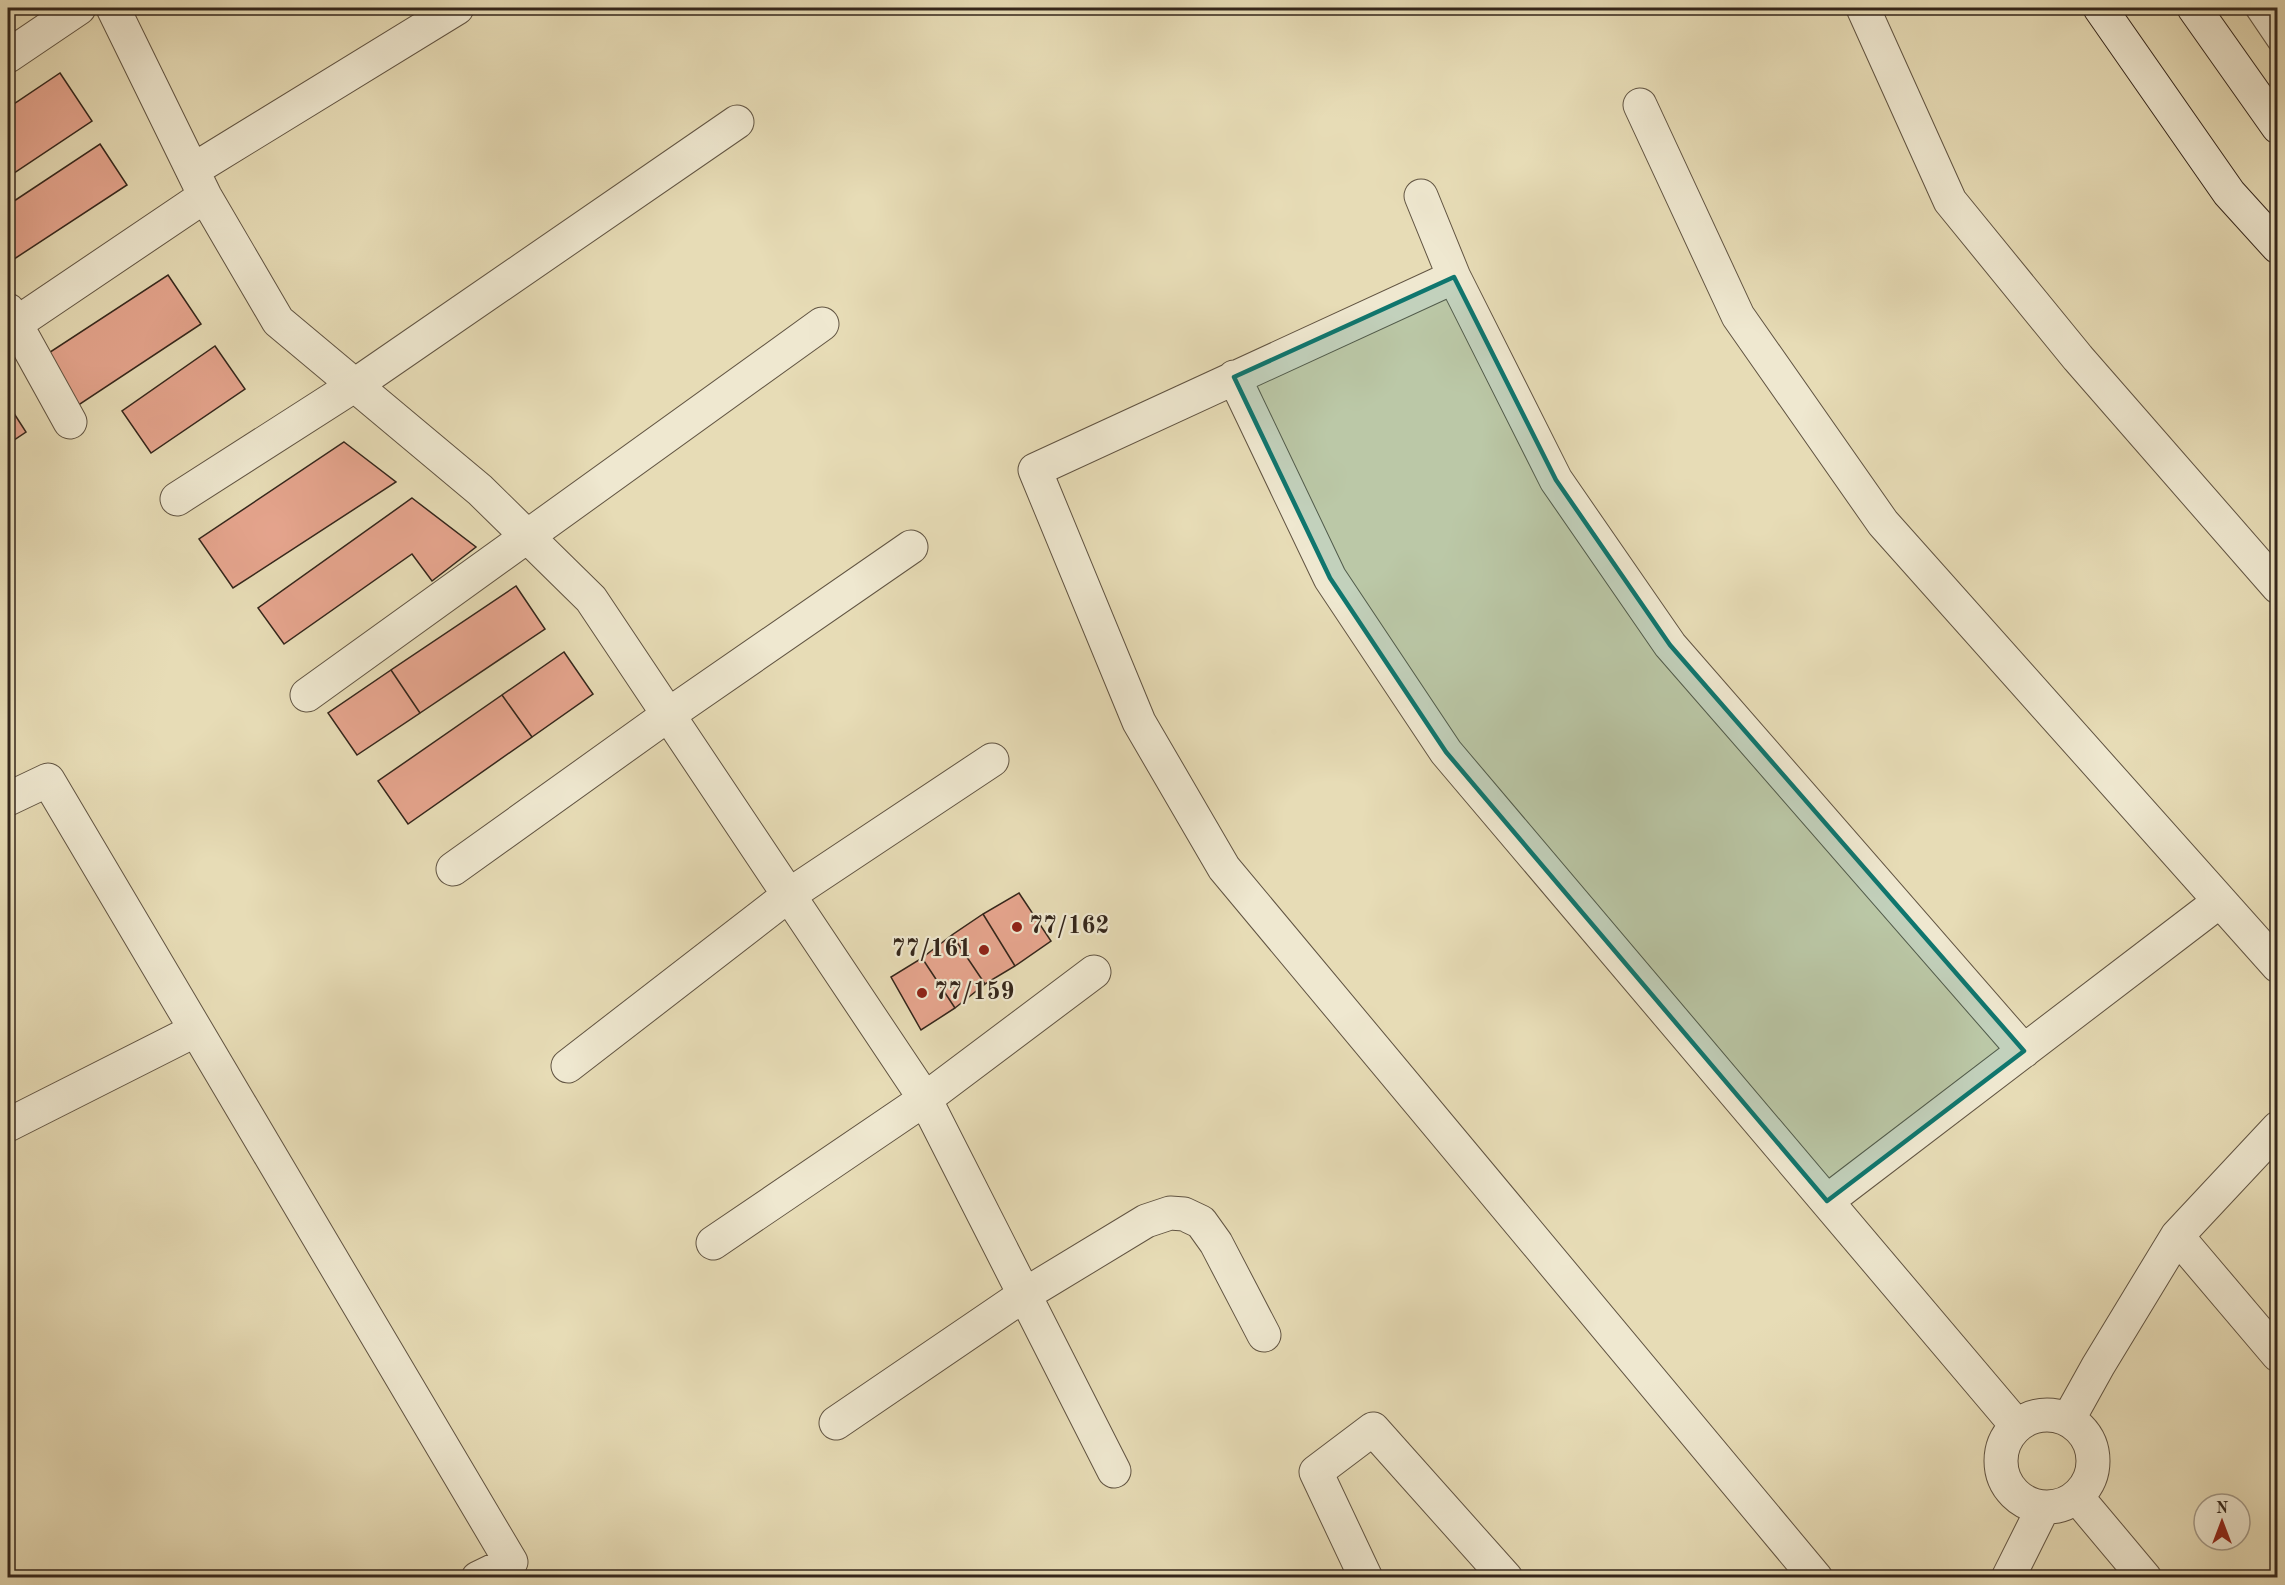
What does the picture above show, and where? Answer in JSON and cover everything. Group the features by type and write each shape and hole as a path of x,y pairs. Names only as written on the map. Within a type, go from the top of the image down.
{"street":[{"path":"8,56 79,8"},
{"path":"113,8 199,183 278,321 480,490 591,599 925,1099 1114,1471"},
{"path":"70,422 10,321 199,183 457,8"},
{"path":"1863,8 1950,201 2078,358 2277,587"},
{"path":"2100,8 2229,193 2277,247"},
{"path":"2194,8 2277,127"},
{"path":"1640,105 1738,316 1882,523 2277,966"},
{"path":"177,499 355,385 737,122"},
{"path":"1421,196 1454,277 1556,480 1670,645 2024,1051"},
{"path":"1454,277 1035,470 1139,722 1224,868 1816,1578"},
{"path":"307,695 526,535 822,324"},
{"path":"1234,377 1330,579 1446,752 2017,1426"},
{"path":"453,869 668,715 911,547"},
{"path":"568,1066 789,895 992,760"},
{"path":"8,799 48,780 511,1562 478,1578"},
{"path":"1827,1202 2220,901"},
{"path":"713,1243 925,1099 1094,972"},
{"path":"8,1125 196,1030"},
{"path":"2068,1420 2177,1236 2277,1128"},
{"path":"836,1423 1024,1295 1146,1221 1170,1213 1184,1214 1201,1222 1216,1243 1264,1335"},
{"path":"2177,1236 2277,1355"},
{"path":"2051,1415 2068,1420 2083,1432 2091,1447 2093,1465 2089,1483 2077,1497 2061,1506 2043,1508 2025,1503 2012,1491 2002,1476 2001,1457 2006,1440 2017,1426 2033,1418 2051,1415"},
{"path":"1366,1578 1316,1472 1373,1429 1506,1578"},
{"path":"2077,1497 2145,1578"},
{"path":"2008,1578 2043,1508"}],"lane":[{"path":"2255,8 2277,42"}],"highlighted area":[{"path":"1454,277 1556,480 1670,645 2024,1051 1827,1201 1446,752 1330,578 1234,377"}],"building":[{"path":"60,73 92,121 8,177 8,108"},
{"path":"100,144 127,185 8,263 8,205"},
{"path":"168,275 201,324 74,408 41,358"},
{"path":"215,346 245,389 151,453 122,411"},
{"path":"8,404 26,432 8,444"},
{"path":"344,442 396,482 233,588 199,539"},
{"path":"412,498 476,547 432,581 412,554 284,644 258,608"},
{"path":"516,586 545,629 420,713 391,670"},
{"path":"564,652 593,694 532,737 502,695"},
{"path":"391,670 420,713 357,755 328,713"},
{"path":"502,695 532,737 408,824 378,781"},
{"name":"77/162","path":"1019,893 1051,941 1015,966 983,914"},
{"name":"77/161","path":"983,914 1015,966 985,984 952,935"},
{"path":"952,935 985,984 955,1008 922,958"},
{"name":"77/159","path":"922,958 955,1008 921,1030 891,977"}],"place":[{"name":"77/162","path":"1017,927"},
{"name":"77/161","path":"984,950"},
{"name":"77/159","path":"922,993"}]}
